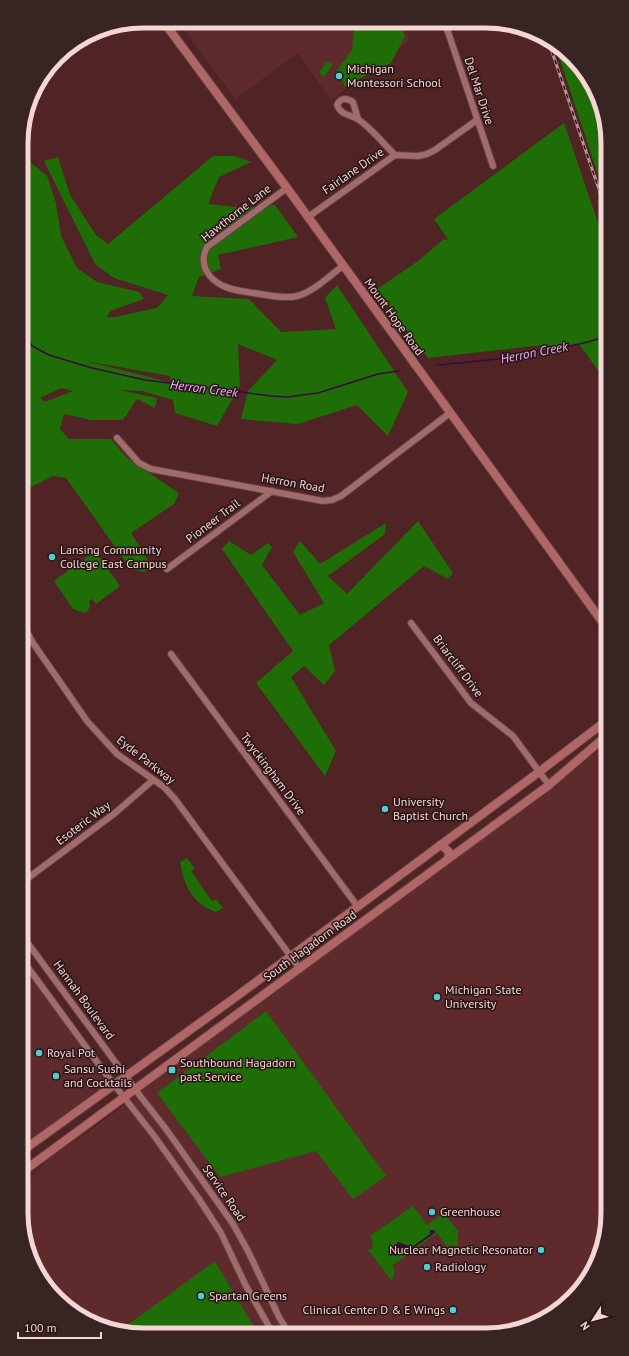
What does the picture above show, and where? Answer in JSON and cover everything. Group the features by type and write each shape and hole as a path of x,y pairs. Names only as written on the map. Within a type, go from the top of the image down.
{"street":[{"name":"Mount Hope Road","path":"168,28 287,188 601,620"},
{"name":"Del Mar Drive","path":"447,28 493,166"},
{"path":"358,119 394,155"},
{"name":"Fairlane Drive","path":"308,217 394,155 418,156 427,154 477,120"},
{"name":"Hawthorne Lane","path":"287,188 207,247 203,261 204,267 209,275 217,283 230,289 271,296 293,297 300,296 308,292 343,266"},
{"name":"Herron Road","path":"117,438 139,463 151,469 323,501 335,499 366,478 450,414"},
{"name":"Pioneer Trail","path":"167,569 272,491"},
{"name":"Briarcliff Drive","path":"411,623 471,703 512,736 549,786"},
{"name":"Eyde Parkway","path":"28,634 87,722 117,754 164,787 176,798 300,969"},
{"name":"Twyckingham Drive","path":"171,654 358,907"},
{"name":"South Hagadorn Road","path":"28,1147 358,907 601,725"},
{"name":"South Hagadorn Road","path":"28,1168 549,786 601,740"},
{"name":"Esoteric Way","path":"28,878 116,813 153,780"},
{"path":"440,845 449,852 448,859"},
{"path":"336,923 338,932 345,936"},
{"name":"Hannah Boulevard","path":"28,943 125,1076"},
{"path":"28,967 159,1144 221,1233 245,1284 270,1328"},
{"path":"233,999 238,1007 237,1015"},
{"name":"Service Road","path":"125,1076 166,1129 233,1224 286,1328"}],"shaded area":[{"name":"Michigan Montessori School","path":"183,28 404,28 410,40 331,100 298,53 235,99"},
{"name":"Michigan State University","path":"601,747 601,1221 597,1243 592,1257 586,1271 573,1289 544,1313 516,1324 486,1328 135,1328 120,1326 92,1316 79,1309 62,1294 43,1271 32,1243 28,1213 28,1179 53,1154 77,1140 130,1101 144,1088 577,768"},
{"path":"28,972 82,1046 87,1058 104,1080 102,1088 28,1142"},
{"path":"430,1230 436,1232 412,1249 405,1247 395,1256 390,1253 398,1242 412,1247 430,1234"}],"green space":[{"path":"354,28 402,28 405,36 391,63 345,86 337,70 352,50"},
{"path":"558,54 577,73 586,85 597,113 601,143 601,184"},
{"path":"329,61 333,64 324,77 319,72"},
{"path":"564,123 601,231 601,375 579,344 543,352 543,345 428,358 376,290 418,261 444,239 448,239 434,219"},
{"path":"213,156 235,156 251,162 219,177 208,204 244,208 275,205 298,237 218,255 221,269 199,277 192,296 249,299 281,332 336,329 325,298 337,285 408,392 388,436 357,405 298,424 241,419 248,391 277,360 238,344 240,386 217,426 175,413 173,400 142,391 120,390 157,398 155,408 137,399 123,420 91,420 64,414 60,429 69,439 111,439 127,458 179,493 174,504 131,533 152,567 144,572 131,569 66,478 53,476 28,488 28,160 47,176 56,203 61,236 77,268 97,282 139,292 144,299 110,311 107,317 115,317 157,308 168,295 114,278 95,264 44,161 58,157 70,195 96,235 108,244","holes":["85,361 170,376 171,383","61,388 73,391 45,402 40,398"]},
{"path":"418,521 453,573 448,579 424,566 329,645 335,671 324,685 304,666 291,677 336,751 325,776 256,683 293,651 222,549 229,541 251,555 268,543 272,547 262,565 300,615 324,603 293,552 300,541 320,564 386,523 385,534 328,576 347,594"},
{"path":"95,551 120,586 96,604 92,599 89,601 90,605 88,611 84,613 73,609 54,581"},
{"path":"187,858 195,869 191,871 212,901 216,899 223,908 216,912 208,909 191,893 184,879 180,862"},
{"path":"266,1011 386,1176 353,1199 316,1151 220,1177 157,1093"},
{"path":"413,1206 427,1225 444,1213 458,1231 458,1247 453,1245 447,1247 437,1233 392,1266 395,1270 392,1281 368,1250 372,1248 373,1243 370,1236"},
{"name":"Spartan Greens","path":"215,1261 255,1328 135,1328 125,1327"}],"waterway":[{"name":"Herron Creek","path":"438,365 508,358 584,343 601,338"},
{"name":"Herron Creek","path":"28,339 32,346 49,355 92,368 145,380 271,396 287,397 318,393 378,374 399,371"}],"railway":[{"path":"551,48 601,195"}],"place":[{"name":"Michigan Montessori School","path":"339,76"},
{"name":"Lansing Community College East Campus","path":"52,557"},
{"name":"University Baptist Church","path":"385,809"},
{"name":"Michigan State University","path":"437,997"},
{"name":"Royal Pot","path":"39,1053"},
{"name":"Southbound Hagadorn past Service","path":"172,1070"},
{"name":"Sansu Sushi and Cocktails","path":"56,1076"},
{"name":"Greenhouse","path":"432,1212"},
{"name":"Nuclear Magnetic Resonator","path":"541,1250"},
{"name":"Radiology","path":"427,1267"},
{"name":"Spartan Greens","path":"201,1296"},
{"name":"Clinical Center D & E Wings","path":"453,1310"}]}
